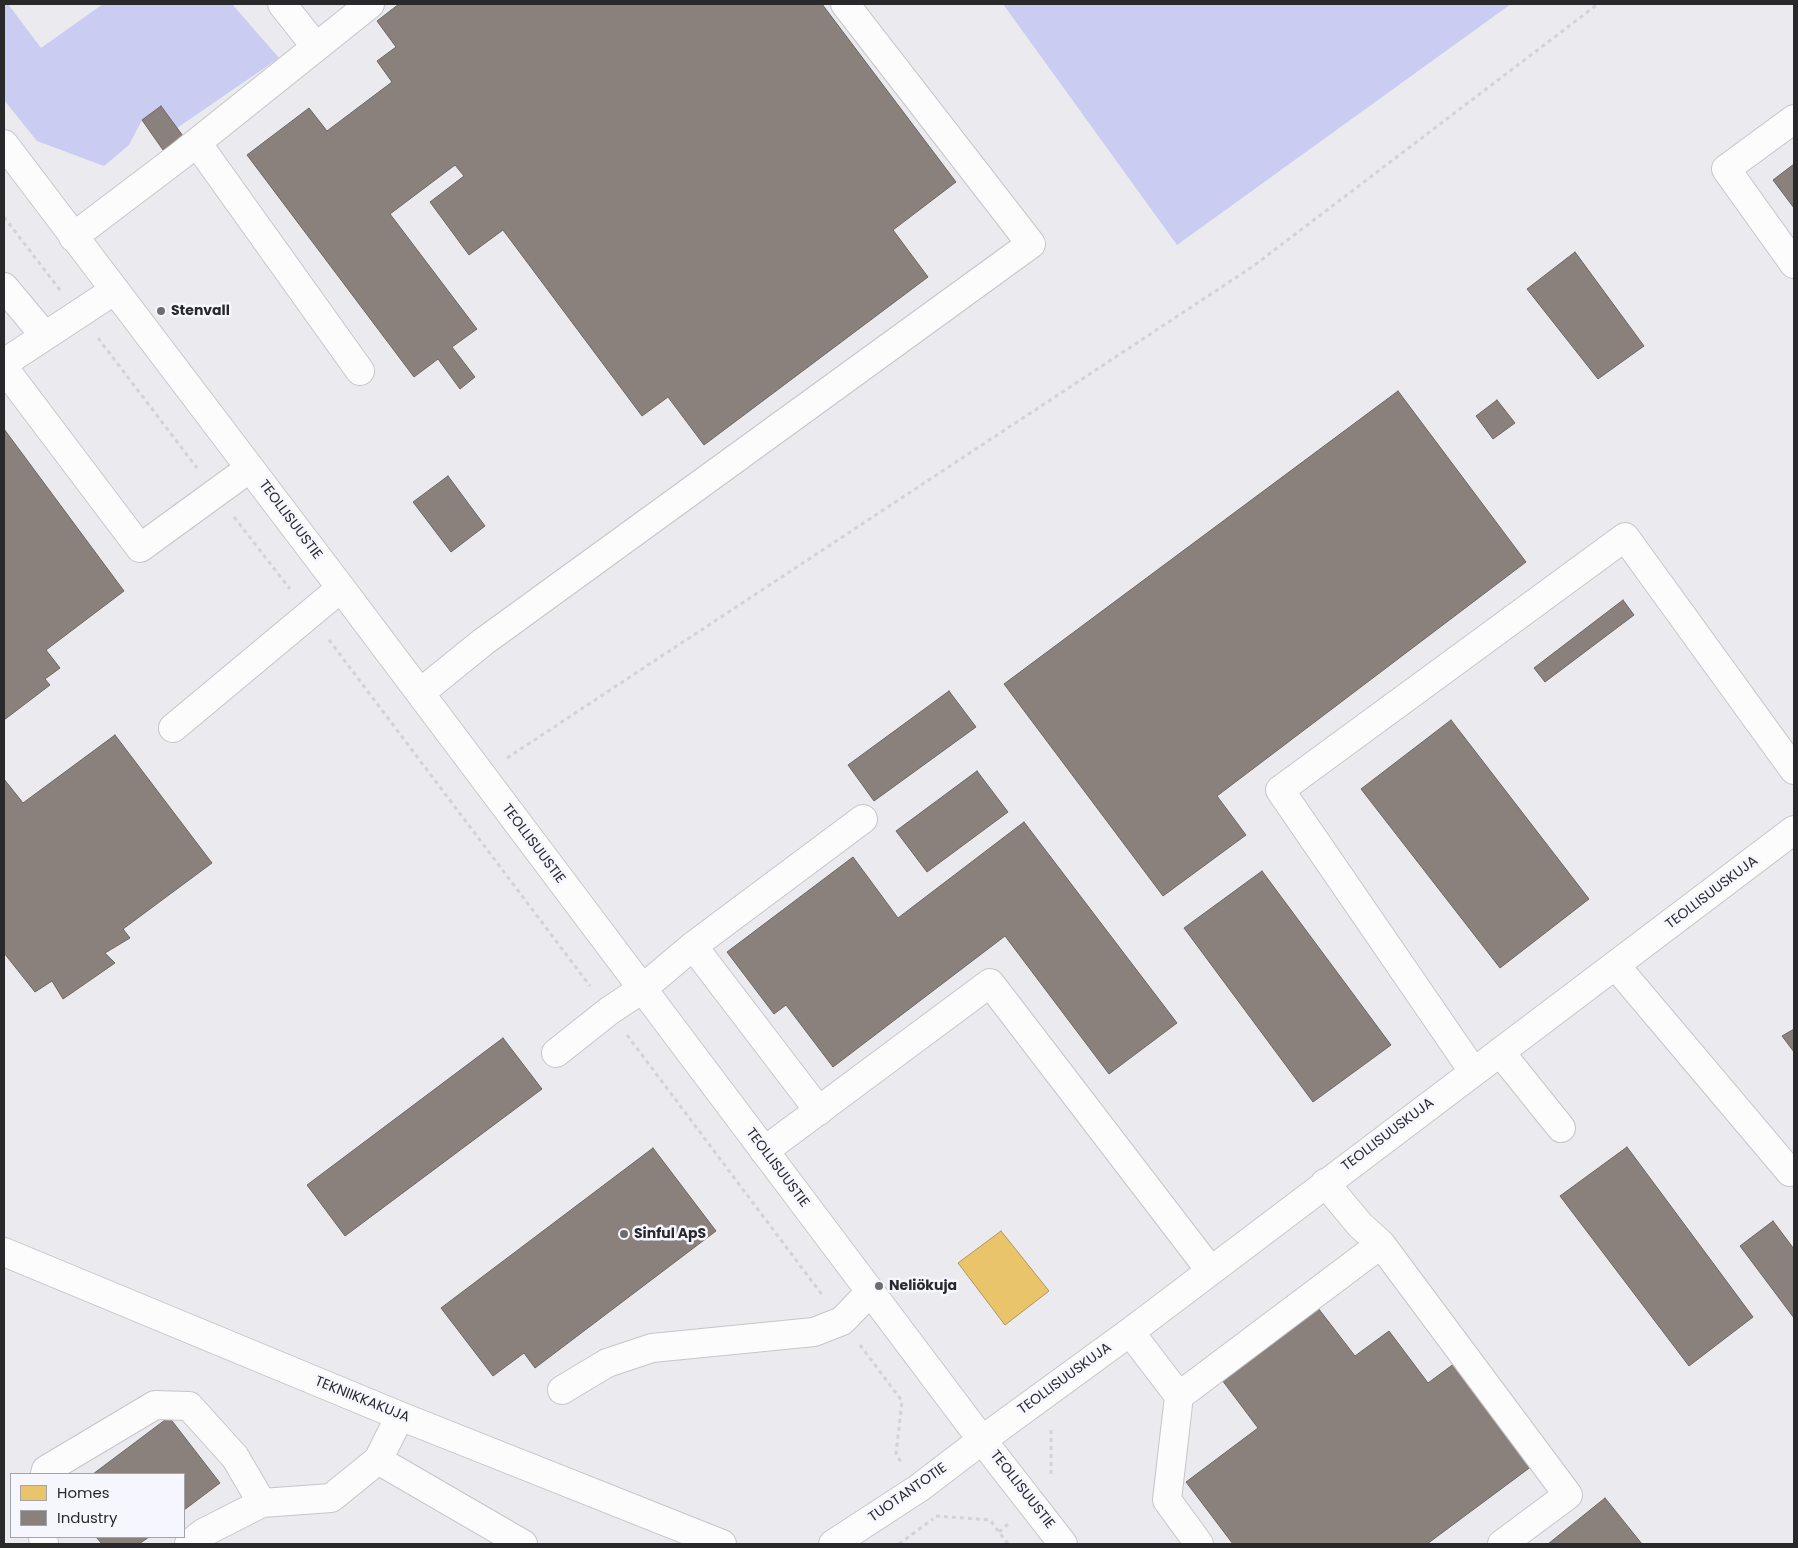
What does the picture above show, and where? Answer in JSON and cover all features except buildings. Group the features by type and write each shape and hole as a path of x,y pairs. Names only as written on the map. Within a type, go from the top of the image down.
{"street":[{"path":"282,4 316,47"},
{"path":"73,237 197,143 370,4"},
{"path":"420,693 483,642 1031,244 845,4"},
{"path":"1794,119 1726,169 1794,264"},
{"path":"197,143 360,371"},
{"name":"TEOLLISUUSTIE","path":"4,144 341,588 870,1292 1063,1544"},
{"path":"4,287 45,336"},
{"path":"4,363 115,290"},
{"path":"4,368 140,548 250,468"},
{"path":"1473,1071 1280,790 1625,537 1794,770"},
{"path":"174,728 310,616 341,588"},
{"path":"556,1053 609,1011 642,989 693,946 863,819"},
{"name":"TEOLLISUUSKUJA","path":"982,1440 1130,1332 1794,830"},
{"path":"693,946 819,1112"},
{"path":"1616,966 1790,1172"},
{"path":"764,1151 819,1112 990,983 1210,1270"},
{"path":"1500,1052 1561,1128"},
{"path":"1325,1183 1360,1225 1381,1244 1568,1495 1502,1544"},
{"path":"1179,1396 1381,1244"},
{"name":"TEKNIIKKAKUJA","path":"4,1252 400,1416 722,1544"},
{"path":"562,1390 607,1363 652,1348 814,1332 842,1321 870,1292"},
{"path":"1130,1332 1179,1396 1167,1500 1199,1544"},
{"path":"45,1473 46,1470 155,1405 189,1406 235,1457 262,1503"},
{"path":"189,1544 203,1533 262,1503 331,1498 378,1460 400,1416"},
{"name":"TUOTANTOTIE","path":"833,1544 919,1488 982,1440"},
{"path":"378,1460 523,1544"}],"path":[{"path":"482,775 1252,267 1598,4"},
{"path":"4,217 216,492 902,1401 896,1454 936,1517"},
{"path":"900,1544 936,1517 990,1520 1008,1544"}],"shaded area":[{"path":"4,4 8,4 41,48 103,4 232,4 279,58 177,128 161,106 142,120 129,145 104,166 37,141 4,100"},
{"path":"1003,4 1511,4 1177,245"}],"place":[{"name":"Stenvall","path":"161,311"},
{"name":"Sinful ApS","path":"624,1234"},
{"name":"Neliökuja","path":"879,1286"}]}
